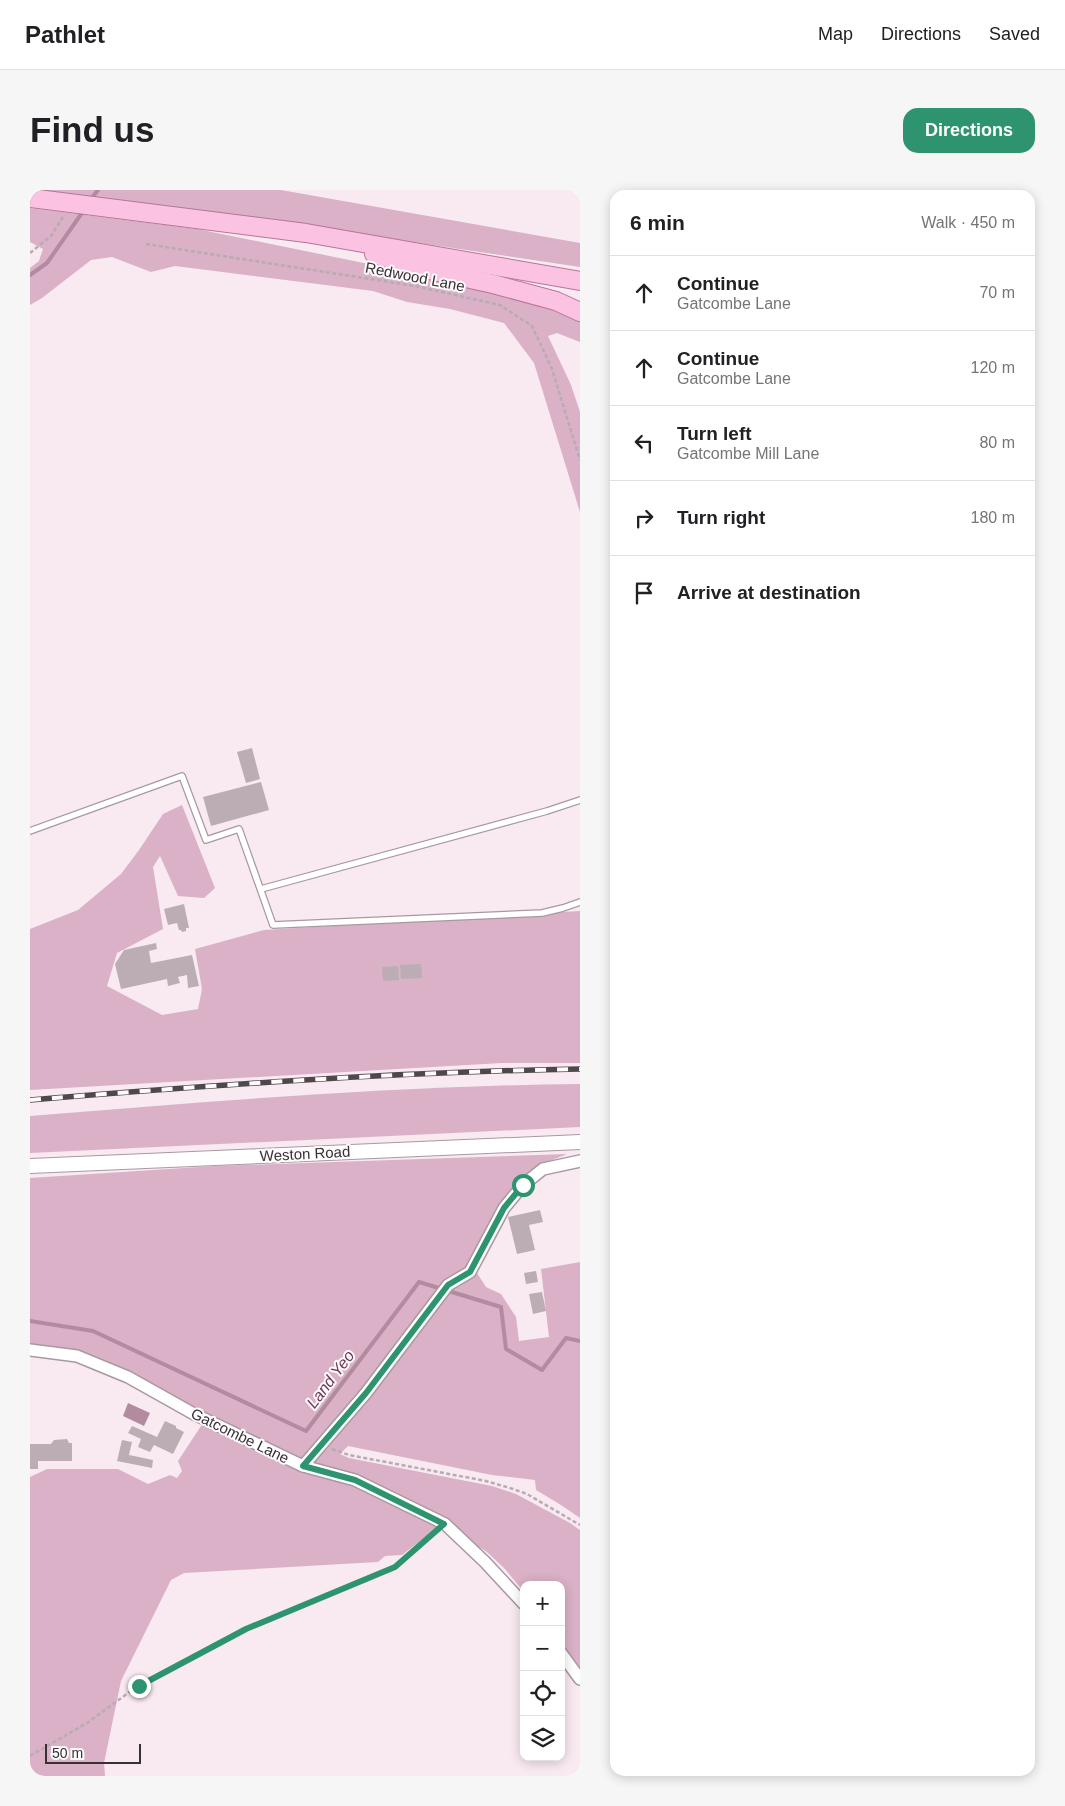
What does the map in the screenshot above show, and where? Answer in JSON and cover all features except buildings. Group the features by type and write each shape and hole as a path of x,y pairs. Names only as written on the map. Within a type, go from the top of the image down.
{"main road":[{"path":"30,198 306,233 580,281"},
{"path":"306,233 429,270 493,284 556,301 580,312"}],"street":[{"name":"Weston Road","path":"30,1166 580,1142"},
{"name":"Gatcombe Lane","path":"30,1350 77,1356 128,1377 194,1414 303,1466 366,1393 444,1290 470,1272 504,1208 523,1185 543,1169 580,1161"},
{"path":"303,1466 355,1480 444,1524 485,1562 520,1600"},
{"path":"565,1658 580,1679"}],"lane":[{"path":"30,831 182,776 206,840 239,829 274,925 542,913 580,902"},
{"path":"261,889 547,811 580,800"}],"path":[{"path":"30,253 52,236 63,217"},
{"name":"Redwood Lane","path":"146,244 415,286 500,305 532,326 552,369 580,460"},
{"path":"321,1444 349,1455 486,1481 510,1488 527,1494 580,1525"},
{"path":"30,1756 86,1723 112,1703 139,1686 246,1629 395,1567 444,1524"}],"shaded area":[{"path":"40,190 281,190 580,243 580,267 212,212"},
{"path":"30,208 197,229 462,283 566,314 580,322 580,342 557,333 548,336 571,385 580,412 580,512 534,363 504,323 450,309 407,302 373,291 175,266 151,272 112,257 91,260 30,305 30,268 39,261 43,249 30,242"},
{"path":"182,805 215,888 204,898 178,896 160,856 153,867 163,929 117,953 107,986 162,1015 198,1009 202,989 195,949 264,930 580,911 580,1063 502,1063 30,1090 30,929 78,910 121,874 163,814"},
{"path":"580,1084 580,1127 30,1153 30,1116 374,1091"},
{"path":"567,1154 540,1165 515,1186 498,1206 466,1270 460,1275 477,1273 486,1287 501,1294 516,1317 519,1341 549,1337 541,1269 580,1262 580,1518 536,1490 535,1480 492,1475 348,1446 340,1454 349,1458 492,1486 516,1494 580,1530 580,1669 565,1648 565,1581 520,1581 520,1587 487,1552 468,1540 446,1521 402,1555 385,1556 378,1562 184,1573 171,1580 121,1681 104,1763 105,1776 30,1776 30,1477 47,1469 118,1469 148,1484 170,1475 177,1478 182,1471 178,1461 203,1423 101,1370 30,1345 30,1178 215,1166"},
{"path":"128,1403 150,1413 144,1426 123,1416"}],"waterway":[{"name":"Land Yeo","path":"90,200 98,190"},
{"name":"Land Yeo","path":"30,275 47,263 84,210"},
{"name":"Land Yeo","path":"30,1321 93,1331 306,1431 419,1282 501,1307 506,1349 542,1370 566,1338 580,1341"}],"railway":[{"path":"30,1100 305,1080 442,1073 580,1069"}],"route":[{"path":"139,1686 246,1629 395,1567 444,1524 355,1480 303,1466 366,1393 448,1285 470,1272 504,1208 523,1185"}]}
